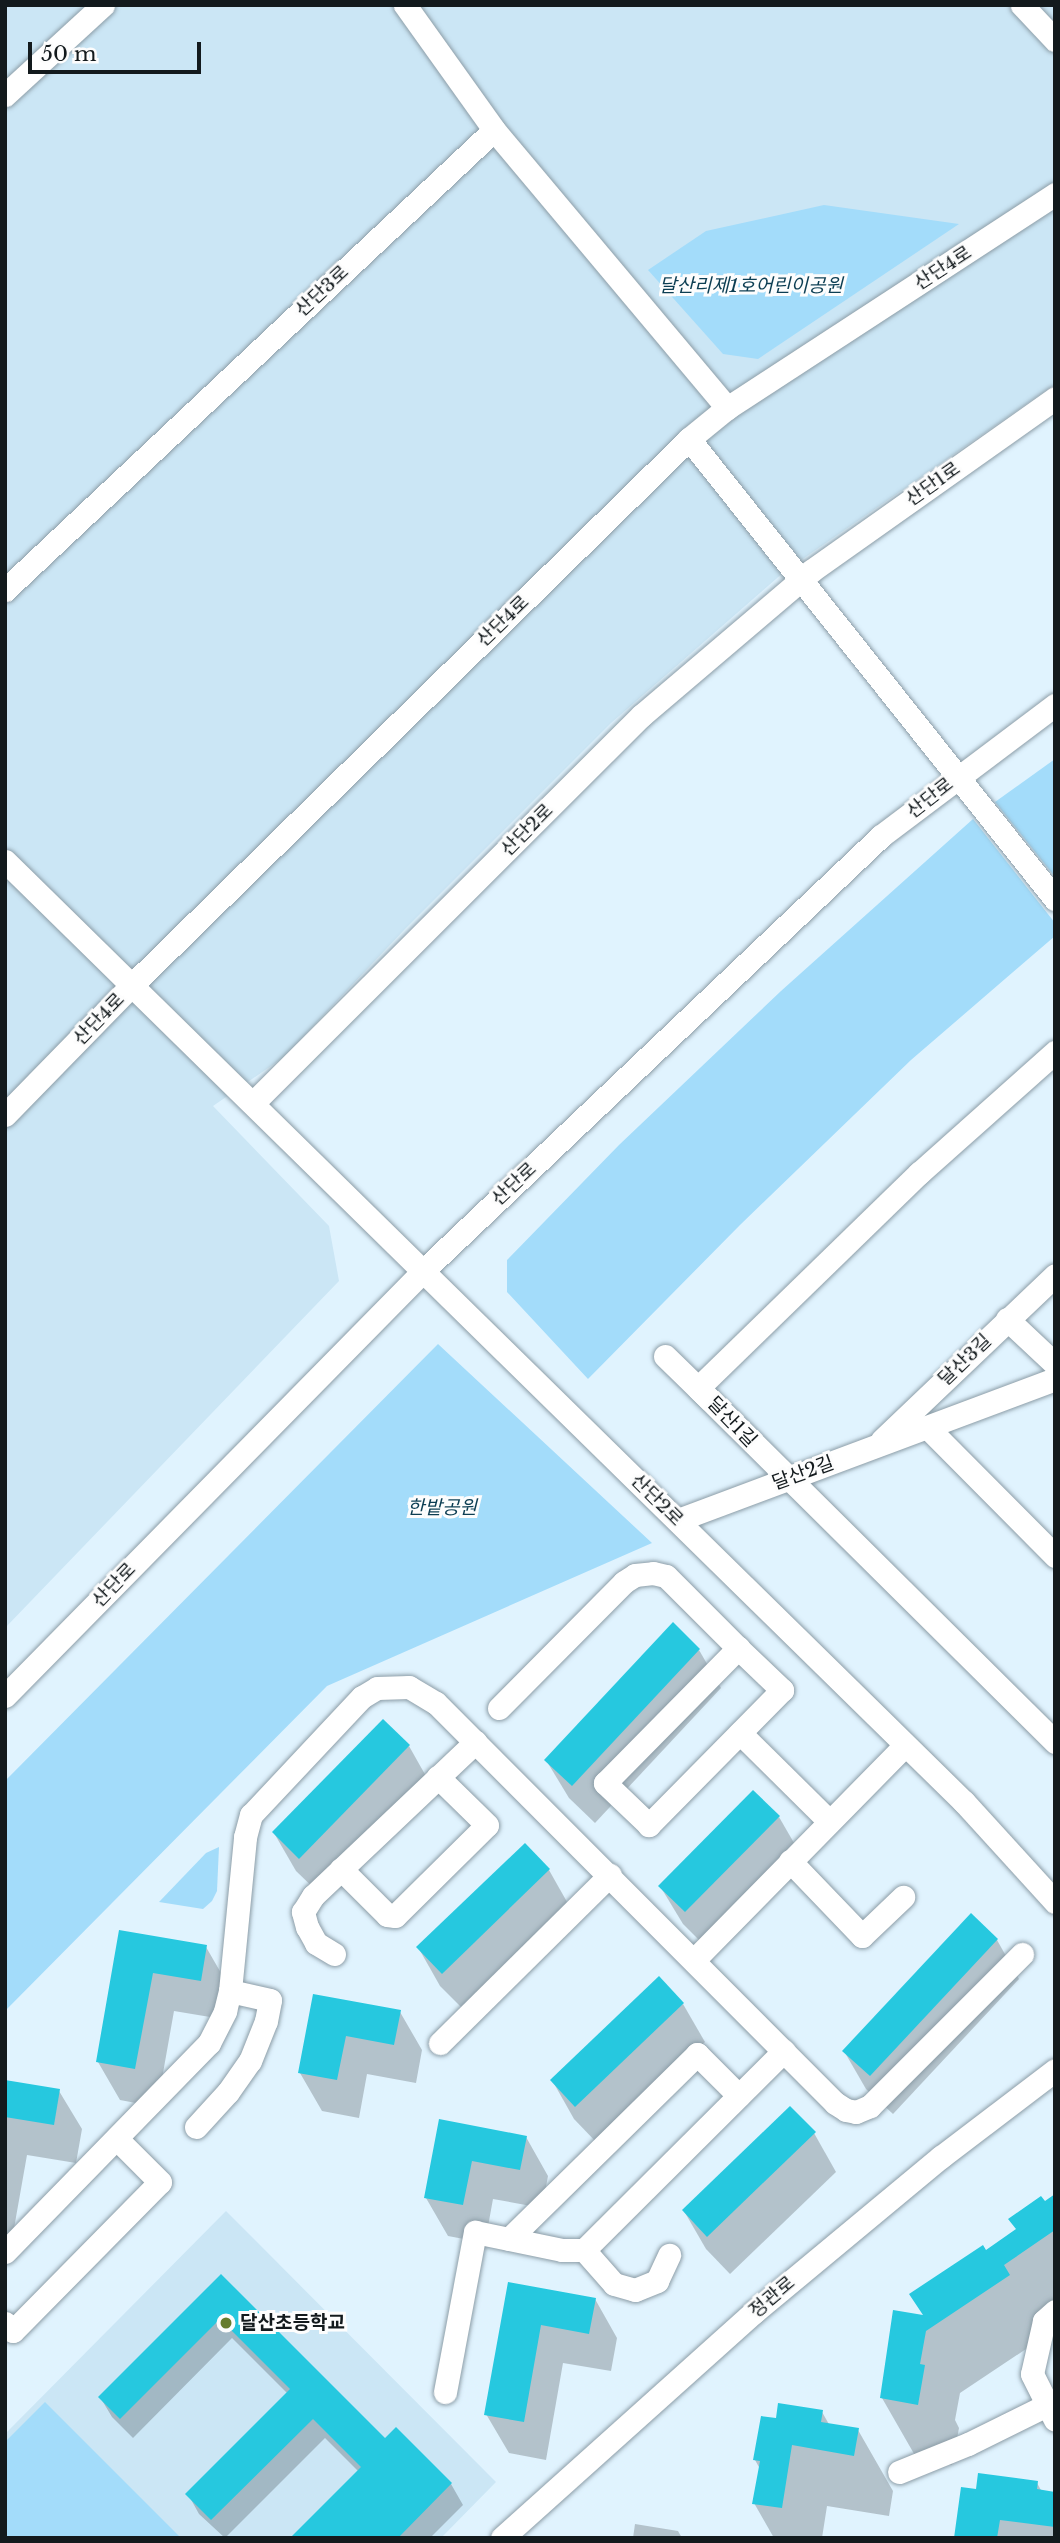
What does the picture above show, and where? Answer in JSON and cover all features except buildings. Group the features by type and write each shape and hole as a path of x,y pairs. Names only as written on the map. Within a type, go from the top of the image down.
{"street":[{"path":"5,94 103,5"},
{"path":"405,5 494,130 727,408"},
{"path":"1022,5 1055,40"},
{"name":"산단3로","path":"5,590 494,130"},
{"name":"산단4로","path":"5,1115 132,985 690,439 727,408 1055,194"},
{"name":"산단1로","path":"811,571 1055,398"},
{"path":"690,439 1055,899"},
{"name":"산단2로","path":"254,1102 642,715 811,571"},
{"name":"산단로","path":"5,1696 424,1270 881,836 1055,705"},
{"name":"산단2로","path":"5,861 254,1102 1051,1888"},
{"name":"달산1길","path":"1055,1052 929,1165 698,1388 1055,1742"},
{"name":"달산3길","path":"875,1446 1055,1275"},
{"path":"1007,1319 1055,1364"},
{"path":"665,1356 716,1406"},
{"name":"달산2길","path":"678,1520 1055,1379"},
{"path":"928,1427 1055,1556"},
{"path":"499,1709 624,1582 635,1575 653,1573 666,1577 782,1690 649,1825 605,1783 738,1648"},
{"path":"5,2252 204,2050 217,2030 230,1991 245,1837 251,1815 362,1697 377,1688 410,1687 436,1703 835,2103 856,2112 870,2106 1021,1954"},
{"path":"740,1733 830,1821"},
{"path":"334,1954 316,1943 307,1927 303,1912 313,1896 475,1742"},
{"path":"694,1959 905,1745"},
{"path":"341,1869 387,1915 395,1916 487,1825 438,1777"},
{"path":"790,1861 862,1936 903,1897"},
{"path":"440,2043 610,1875"},
{"path":"196,2127 244,2070 260,2042 267,2021 270,2000 230,1991"},
{"path":"445,2392 475,2232 562,2250 584,2250 784,2051"},
{"path":"509,2239 697,2054 739,2096"},
{"name":"정관로","path":"502,2538 754,2312 941,2157 1055,2070"},
{"path":"5,2323 13,2331 160,2182 117,2139"},
{"path":"584,2250 614,2284 635,2290 657,2281 669,2255"},
{"path":"899,2472 1051,2413 1032,2374 1044,2321 1055,2311"}],"shaded area":[{"path":"5,5 1055,5 1055,384 784,572 611,723 405,929 284,1057 213,1106 329,1226 339,1281 5,1628"},
{"name":"달산초등학교","path":"226,2211 496,2482 441,2538 5,2538 5,2434"}],"green space":[{"name":"달산리제1호어린이공원","path":"824,205 959,224 758,359 723,354 648,270 706,231"},
{"path":"1055,759 1055,877 995,802"},
{"path":"973,819 1055,923 1055,936 911,1060 740,1225 588,1379 507,1292 507,1260 619,1145 781,991"},
{"name":"한밭공원","path":"438,1344 652,1543 327,1686 5,2011 5,1781"},
{"path":"219,1847 217,1891 212,1901 203,1909 159,1902 206,1853"},
{"path":"45,2402 181,2538 5,2538 5,2442"}],"place":[{"name":"달산초등학교","path":"226,2323"}]}
